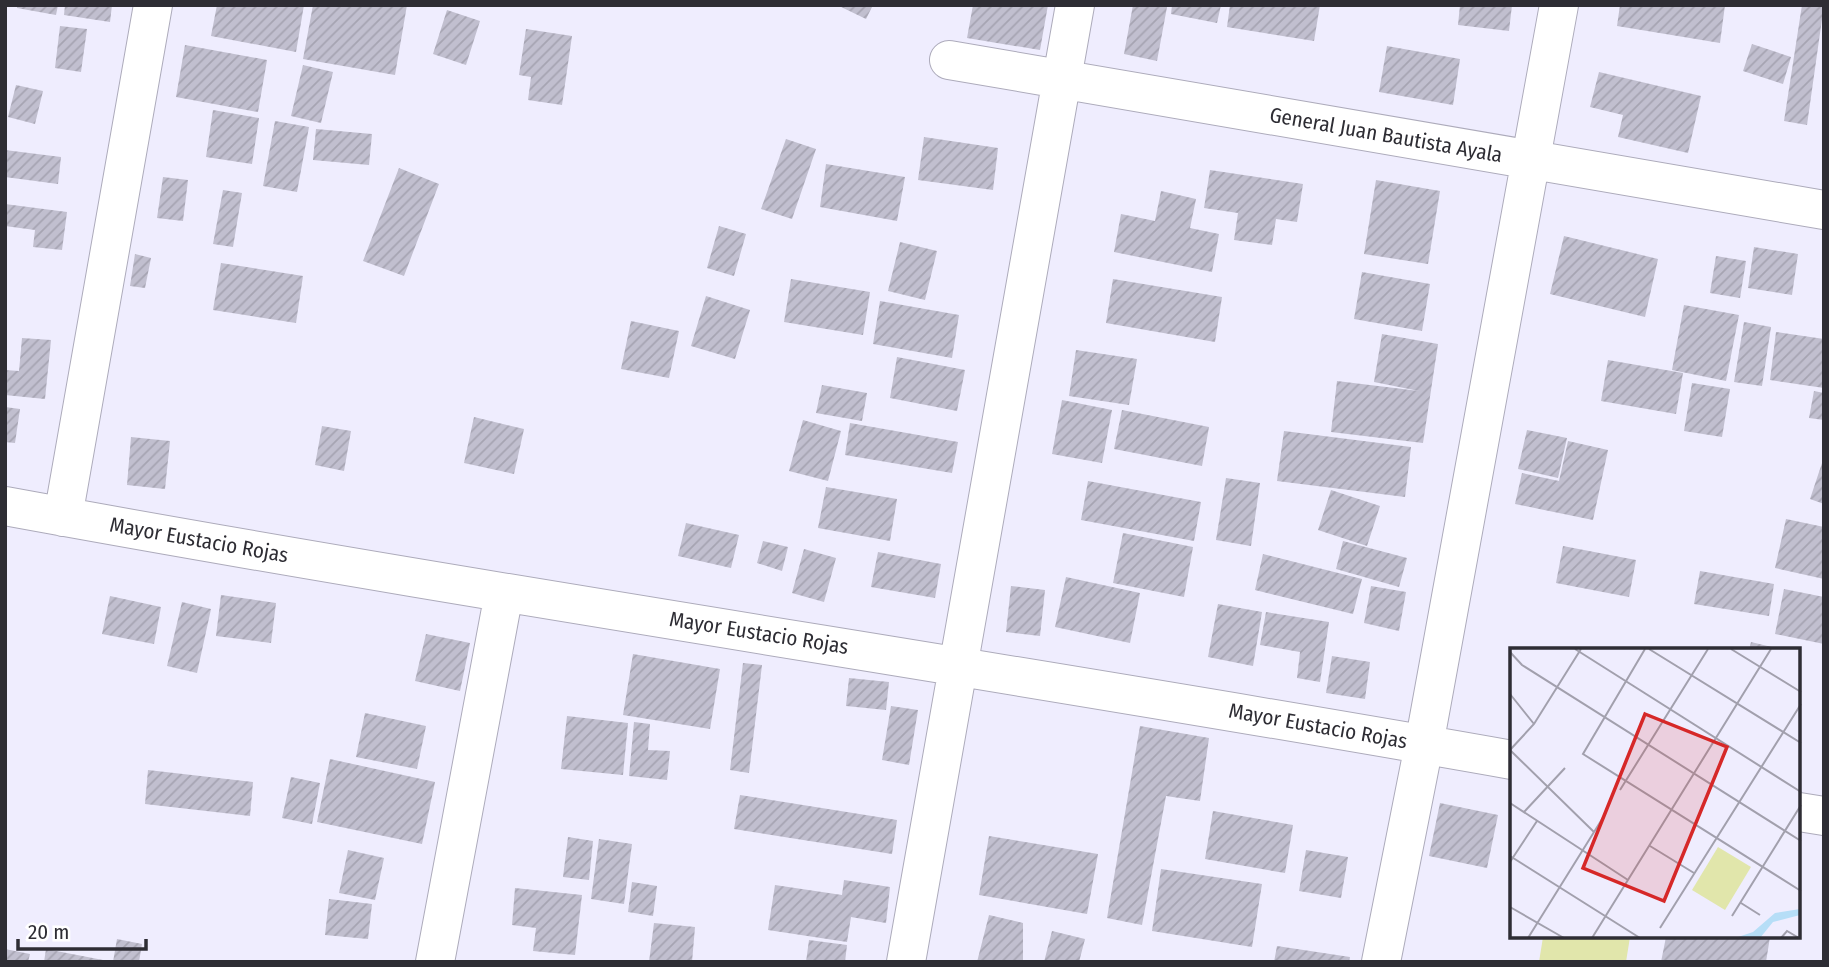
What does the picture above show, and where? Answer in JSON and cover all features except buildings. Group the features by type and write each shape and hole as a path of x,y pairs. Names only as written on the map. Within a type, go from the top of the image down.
{"street":[{"path":"63,517 153,5"},
{"path":"906,962 1075,5"},
{"path":"1381,962 1424,745 1559,5"},
{"name":"General Juan Bautista Ayala","path":"948,60 1824,210"},
{"name":"Mayor Eustacio Rojas","path":"5,506 504,593 958,665 1510,760"},
{"path":"435,962 504,593"},
{"path":"1801,812 1824,816"}],"green space":[{"path":"1543,939 1630,939 1626,962 1539,962"}]}
